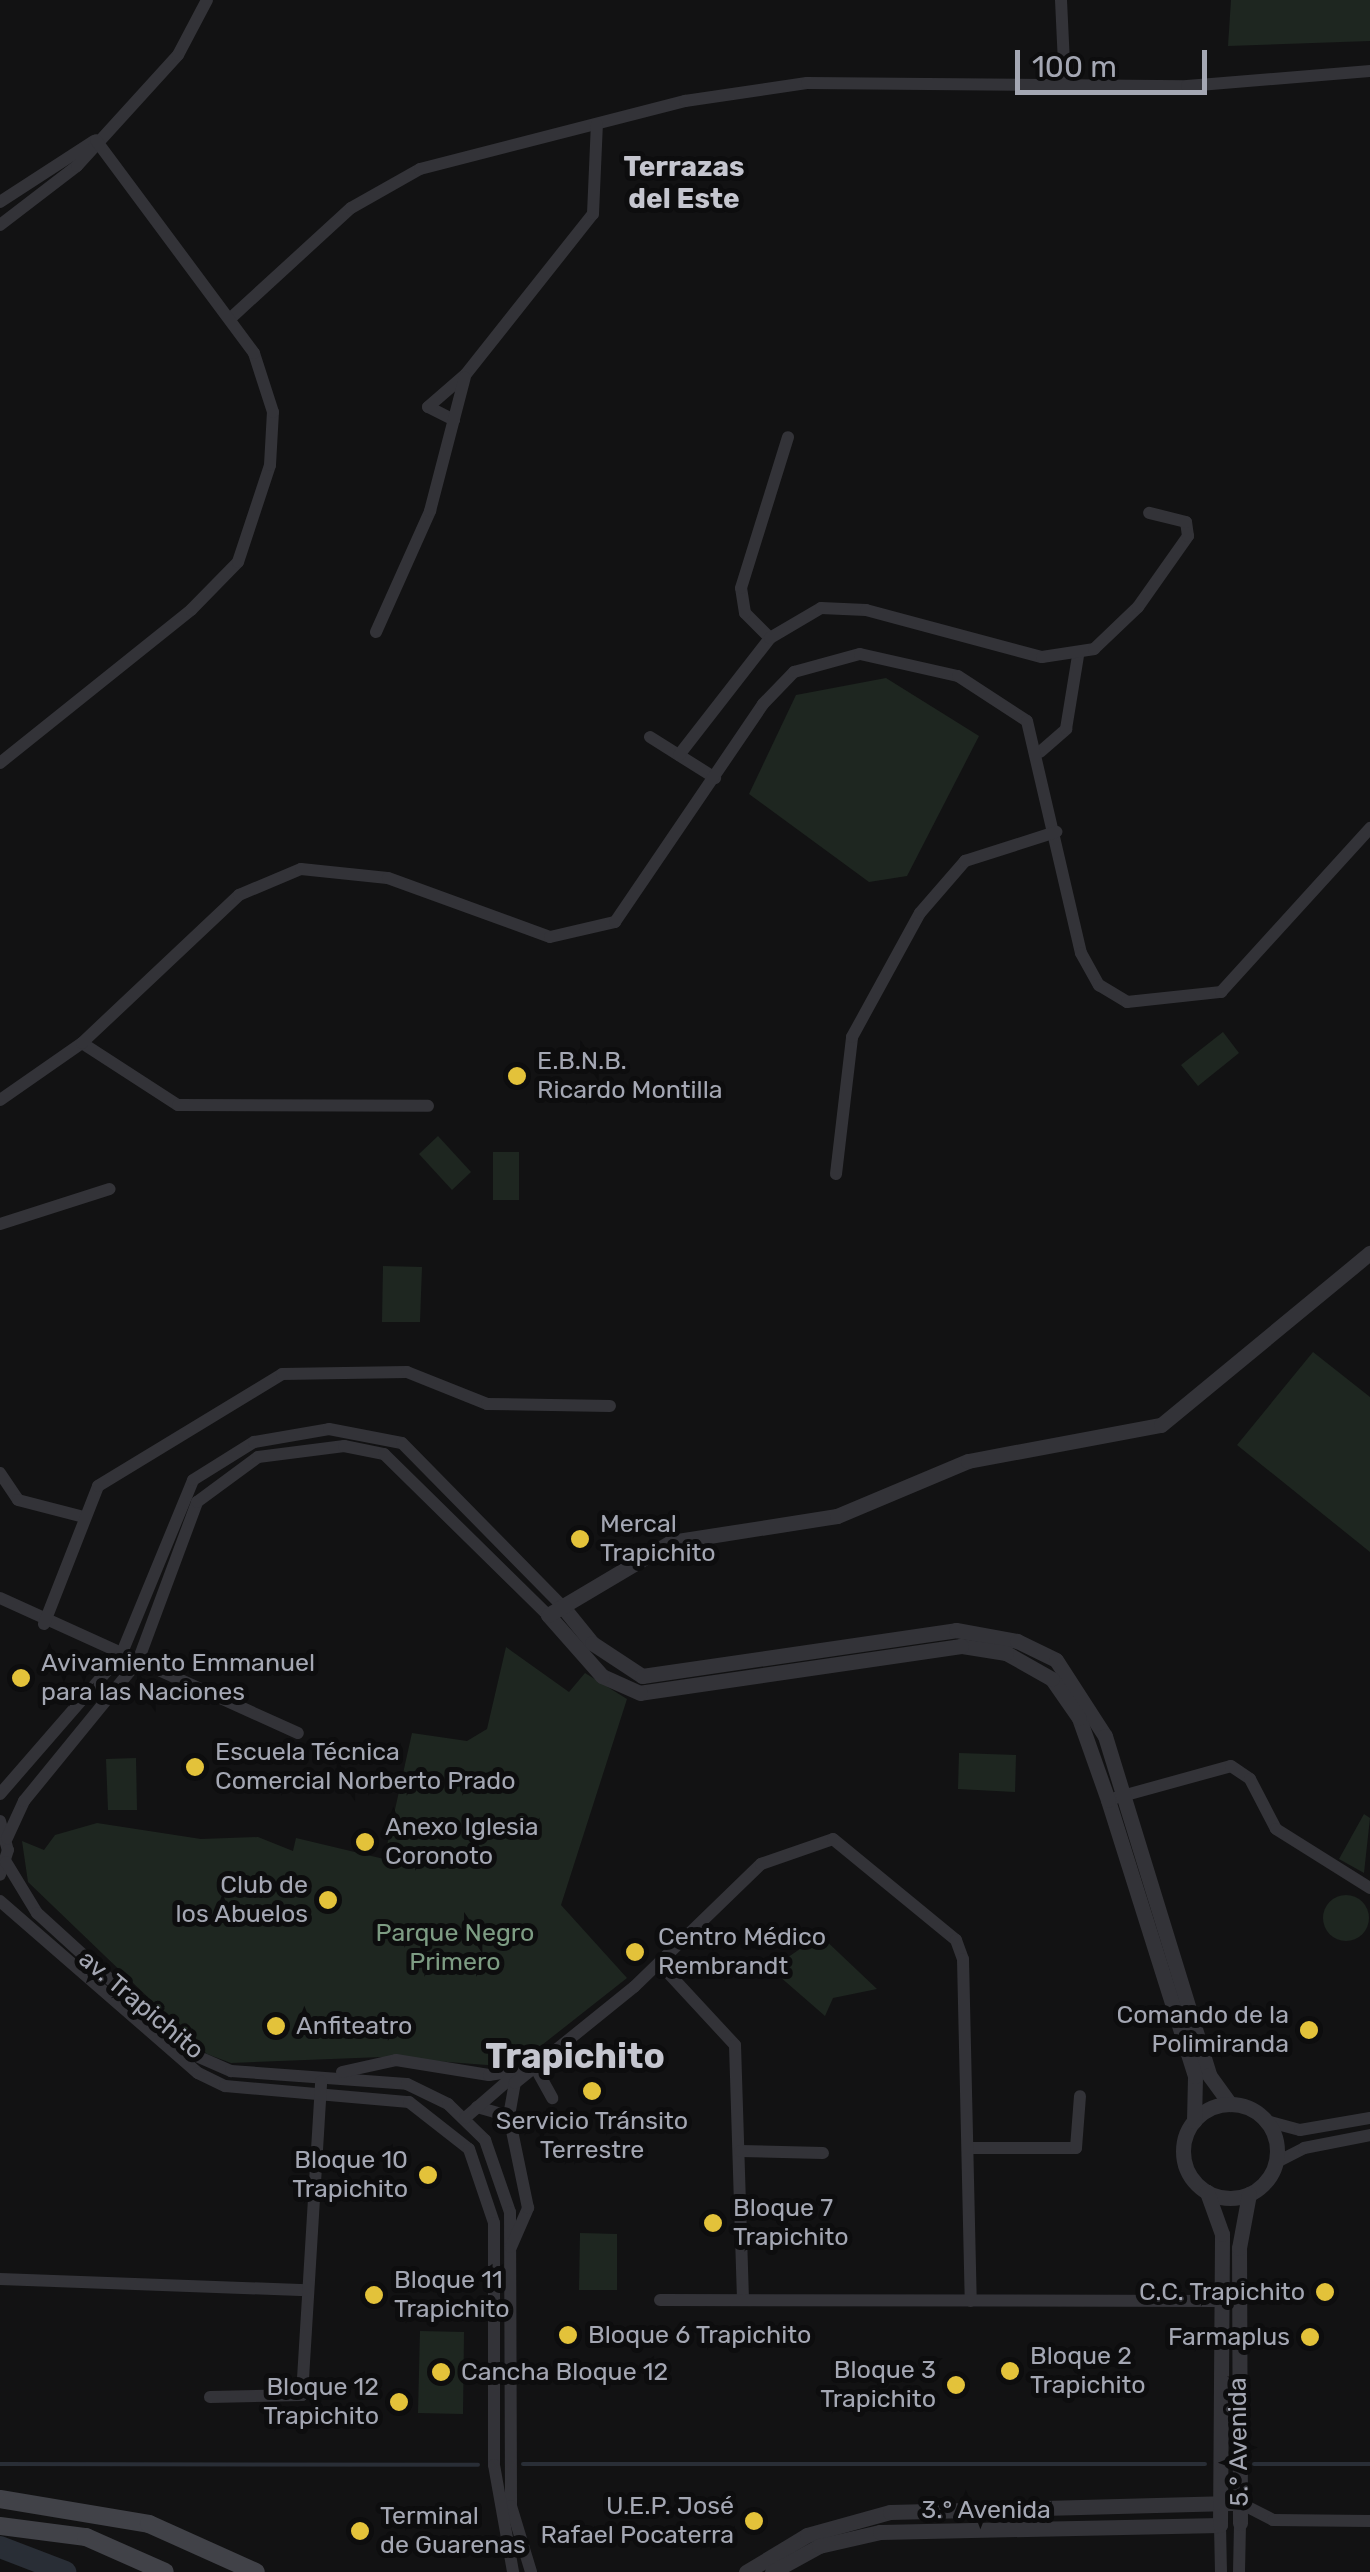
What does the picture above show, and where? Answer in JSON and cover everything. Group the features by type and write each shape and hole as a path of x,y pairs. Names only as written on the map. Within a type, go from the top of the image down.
{"main road":[{"path":"0,2499 149,2524 256,2572"},
{"path":"0,2526 43,2528 165,2572"}],"street":[{"path":"0,225 77,166 96,140 178,56 207,0"},
{"path":"1061,0 1065,84"},
{"path":"233,316 388,185 451,157 597,124 808,83 1232,84 1370,71"},
{"path":"454,420 428,407 466,374 594,214 597,124"},
{"path":"0,202 96,140"},
{"path":"0,764 191,610 238,562 262,506 273,412 233,316 96,140"},
{"path":"376,632 430,511 466,374"},
{"path":"770,638 744,612 740,588 788,437"},
{"path":"679,755 770,638 838,606 1042,657 1078,656 1138,607 1188,536 1186,522 1149,514"},
{"path":"0,1100 82,1043 239,896 300,869 388,878 513,928 580,937 631,910 715,778 794,672 860,654 958,676 1027,721 1040,752 1081,953 1099,985 1128,1002 1160,1004 1222,992 1370,828"},
{"path":"1040,752 1066,729 1078,656"},
{"path":"650,737 715,778"},
{"path":"836,1174 852,1038 930,897 966,861 1056,832"},
{"path":"82,1043 178,1105 428,1106"},
{"path":"0,1224 110,1189"},
{"path":"555,1610 671,1542 837,1516 968,1461 1161,1425 1370,1253"},
{"path":"44,1624 80,1516 115,1471 282,1374 408,1372 487,1404 610,1406"},
{"path":"0,1794 121,1655 193,1480 236,1449 294,1433 377,1433 420,1454 555,1610 602,1676 662,1695 938,1647 1006,1653 1068,1697 1108,1800 1195,2076 1194,2120 1185,2165 1206,2192 1249,2194 1275,2164 1304,2148 1370,2135"},
{"path":"3,1868 7,1838 24,1802 138,1661 196,1502 258,1457 303,1449 363,1446 399,1462 618,1666 667,1678 956,1630 1017,1640 1078,1683 1125,1795 1209,2075 1230,2104 1266,2121 1300,2130 1370,2118"},
{"path":"0,1473 18,1500 80,1516"},
{"path":"0,1598 44,1624 138,1661 298,1733"},
{"path":"1108,1800 1232,1766 1250,1780 1276,1829 1370,1888"},
{"path":"0,1821 7,1838"},
{"path":"466,2118 659,1963 762,1864 794,1846 833,1839 851,1846 956,1940 967,1977 972,2301"},
{"name":"av. Trapichito","path":"3,1868 48,1924 192,2054 231,2072 338,2074 407,2084 466,2118 503,2175 511,2248 511,2506 531,2572"},
{"path":"0,1901 198,2074 225,2086 320,2090 409,2102 444,2122 481,2166 494,2223 499,2528 513,2572"},
{"path":"659,1963 735,2045 744,2300"},
{"path":"338,2074 396,2060 489,2075 527,2068 552,2083 552,2098"},
{"path":"476,2108 509,2116 515,2083 527,2068"},
{"path":"210,2397 302,2395 321,2074"},
{"path":"971,2148 1076,2148 1080,2096"},
{"path":"1194,2120 1230,2104"},
{"name":"av. Trapichito","path":"509,2116 528,2208 511,2248"},
{"path":"1266,2121 1275,2164"},
{"path":"740,2151 823,2152"},
{"name":"5.° Avenida","path":"1206,2192 1222,2234 1220,2525"},
{"name":"5.° Avenida","path":"1239,2572 1239,2248 1249,2194"},
{"path":"0,2279 306,2290"},
{"path":"660,2300 1222,2301"},
{"path":"1240,2503 1273,2520 1370,2520"},
{"name":"3.° Avenida","path":"746,2572 807,2535 890,2512 1240,2503"},
{"path":"1220,2525 1222,2572"},
{"name":"3.° Avenida","path":"772,2572 819,2546 880,2532 1220,2525"}],"green space":[{"path":"1231,0 1370,0 1370,41 1228,46"},
{"path":"886,678 979,736 907,876 869,882 749,794 796,695"},
{"path":"1223,1032 1239,1053 1198,1086 1181,1065"},
{"path":"438,1136 471,1172 452,1190 419,1154"},
{"path":"493,1152 519,1152 519,1200 493,1200"},
{"path":"383,1266 422,1267 420,1322 382,1322"},
{"path":"1313,1352 1370,1397 1370,1552 1237,1445"},
{"name":"Parque Negro Primero","path":"506,1647 569,1692 585,1673 627,1699 561,1905 627,1978 514,2067 382,2057 231,2063 207,2054 28,1882 22,1841 44,1850 55,1835 97,1823 201,1839 258,1837 293,1851 296,1838 384,1859 412,1733 467,1741 487,1729"},
{"path":"959,1753 1016,1755 1015,1792 958,1789"},
{"path":"136,1758 137,1810 108,1810 106,1759"},
{"path":"1364,1814 1370,1818 1364,1873 1339,1859"},
{"path":"1346,1895 1362,1902 1369,1918 1362,1934 1346,1941 1330,1934 1323,1918 1330,1902"},
{"path":"820,1935 877,1989 833,1998 825,2016 771,1969"},
{"path":"580,2233 617,2234 617,2290 579,2290"},
{"name":"Cancha Bloque 12","path":"420,2331 464,2332 463,2414 418,2413"}],"waterway":[{"path":"0,2464 478,2465"},
{"path":"523,2464 1205,2464"},
{"path":"1254,2464 1370,2464"},
{"path":"0,2547 65,2572"}],"place":[{"name":"E.B.N.B. Ricardo Montilla","path":"517,1076"},
{"name":"Mercal Trapichito","path":"580,1539"},
{"name":"Avivamiento Emmanuel para las Naciones","path":"21,1678"},
{"name":"Escuela Técnica Comercial Norberto Prado","path":"195,1767"},
{"name":"Anexo Iglesia Coronoto","path":"365,1842"},
{"name":"Club de los Abuelos","path":"328,1900"},
{"name":"Centro Médico Rembrandt","path":"635,1952"},
{"name":"Anfiteatro","path":"276,2026"},
{"name":"Comando de la Polimiranda","path":"1309,2030"},
{"name":"Servicio Tránsito Terrestre","path":"592,2091"},
{"name":"Bloque 10 Trapichito","path":"428,2175"},
{"name":"Bloque 7 Trapichito","path":"713,2223"},
{"name":"C.C. Trapichito","path":"1325,2292"},
{"name":"Bloque 11 Trapichito","path":"374,2295"},
{"name":"Bloque 6 Trapichito","path":"568,2335"},
{"name":"Farmaplus","path":"1310,2337"},
{"name":"Bloque 2 Trapichito","path":"1010,2371"},
{"name":"Cancha Bloque 12","path":"441,2372"},
{"name":"Bloque 3 Trapichito","path":"956,2385"},
{"name":"Bloque 12 Trapichito","path":"399,2402"},
{"name":"U.E.P. José Rafael Pocaterra","path":"754,2521"},
{"name":"Terminal de Guarenas","path":"360,2531"}],"district":[{"name":"Terrazas del Este","path":"684,183"},
{"name":"Trapichito","path":"575,2056"}]}
